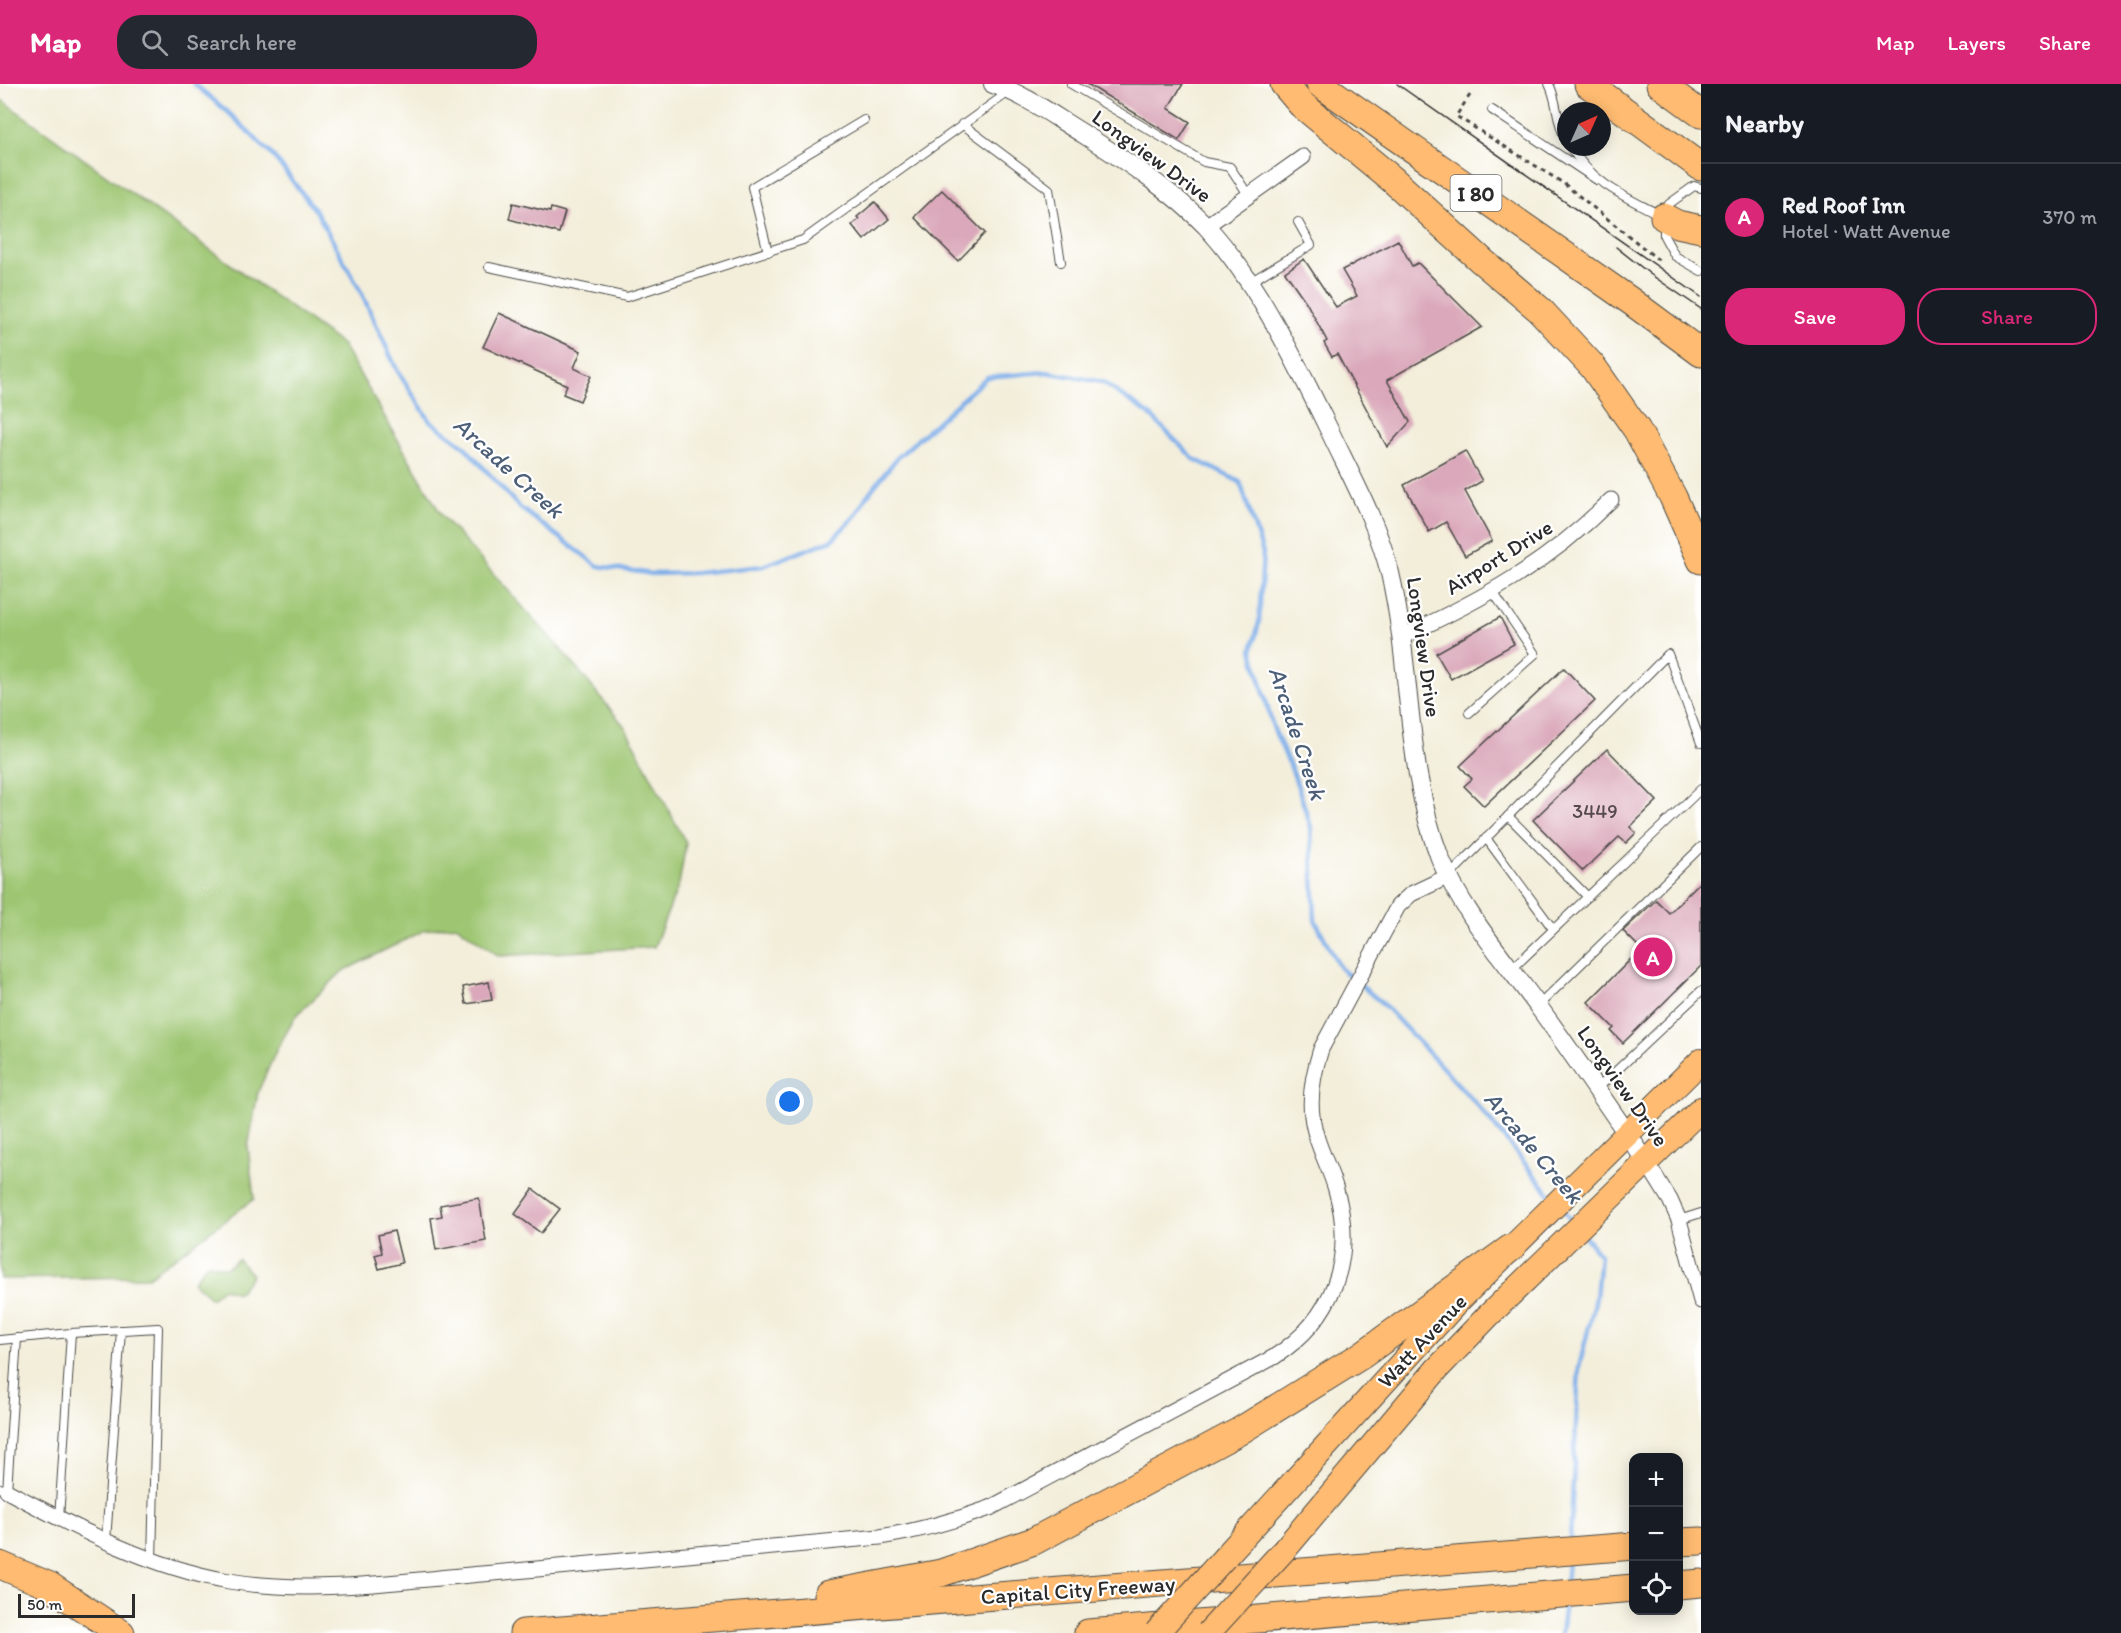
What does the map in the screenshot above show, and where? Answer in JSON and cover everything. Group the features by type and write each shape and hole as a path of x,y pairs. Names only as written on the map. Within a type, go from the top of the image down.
{"highway":[{"path":"1284,84 1301,104 1393,180 1540,310 1593,367 1637,430 1673,497 1701,560"},
{"name":"I 80","path":"1320,84 1632,302 1701,353"},
{"path":"1588,84 1701,167"},
{"path":"1660,84 1701,114"},
{"path":"1664,217 1677,224 1701,230"},
{"path":"686,1621 941,1573 1034,1541 1238,1431 1362,1355 1517,1242"},
{"path":"1683,1542 1701,1541"},
{"name":"Capital City Freeway","path":"523,1633 1628,1546"},
{"path":"0,1565 50,1586 121,1633"},
{"path":"1683,1585 1701,1583"},
{"name":"Capital City Freeway","path":"1088,1633 1144,1631 1626,1589"},
{"path":"1144,1631 1222,1633"}],"main road":[{"name":"Watt Avenue","path":"1144,1631 1225,1557 1423,1338 1701,1061"},
{"name":"Watt Avenue","path":"1208,1633 1285,1550 1437,1369 1539,1266 1700,1112"}],"street":[{"name":"Longview Drive","path":"993,84 1011,90 1106,149 1186,208 1206,226 1248,283 1278,332 1367,508 1389,572 1401,637 1421,793 1428,824 1449,876 1469,911 1597,1089 1670,1200 1679,1220 1701,1300"},
{"path":"1206,226 1303,157"},
{"name":"Airport Drive","path":"1401,637 1493,592 1576,534 1611,500"},
{"path":"3,1489 106,1542 181,1570 249,1584 300,1587 346,1586 880,1537 950,1522 1000,1504 1274,1357 1298,1340 1316,1320 1330,1297 1337,1278 1344,1240 1341,1208 1318,1144 1312,1114 1311,1093 1321,1048 1398,906 1411,894 1449,876"}],"lane":[{"path":"1071,84 1204,162 1230,167 1249,196"},
{"path":"1549,84 1553,91 1557,113"},
{"path":"489,267 627,297 768,252 803,240 1011,90"},
{"path":"1492,110 1616,192 1664,217"},
{"path":"768,252 752,187 864,120"},
{"path":"962,124 1049,189 1061,262"},
{"path":"1577,156 1597,180"},
{"path":"1701,188 1694,186 1669,204 1664,217 1664,236 1675,256 1701,271"},
{"path":"1248,283 1311,245 1298,222"},
{"path":"1469,713 1535,654 1493,592"},
{"path":"1449,876 1668,654 1701,743"},
{"path":"1511,970 1701,789"},
{"path":"1508,816 1588,897"},
{"path":"1486,838 1553,929"},
{"path":"1538,1006 1701,847"},
{"path":"1597,1089 1701,991"},
{"path":"1679,1220 1701,1213"},
{"path":"0,1340 158,1328 152,1560"},
{"path":"106,1542 121,1330"},
{"path":"59,1519 71,1333"},
{"path":"3,1489 17,1338"}],"path":[{"path":"1470,95 1456,116 1563,183 1661,262"}],"green space":[{"path":"0,99 343,345 442,516 570,660 625,727 686,843 679,884 654,947 499,956 456,925 425,930 343,971 296,1016 277,1049 258,1092 248,1147 254,1199 148,1277 0,1279"},
{"path":"238,1259 252,1275 238,1293 223,1288 211,1298 193,1282 207,1263 226,1268"}],"building":[{"path":"1087,84 1183,84 1168,108 1190,122 1179,140"},
{"path":"942,190 985,233 958,261 914,217"},
{"path":"875,202 889,219 864,240 852,225 859,219 857,217"},
{"path":"513,203 550,212 551,208 565,212 559,233 509,219"},
{"path":"1398,240 1412,266 1418,263 1482,327 1387,380 1410,422 1387,447 1337,354 1332,357 1324,343 1327,341 1306,302 1285,272 1304,259 1336,307 1357,296 1342,270"},
{"path":"499,313 581,351 574,368 591,376 580,401 563,394 567,385 483,347"},
{"path":"1465,451 1482,481 1465,491 1492,541 1465,556 1446,522 1429,532 1404,485"},
{"path":"1500,617 1514,644 1451,679 1436,653"},
{"path":"1564,668 1595,701 1484,806 1464,786 1472,779 1460,766"},
{"path":"1607,749 1657,801 1630,827 1636,833 1626,843 1619,837 1583,871 1533,820"},
{"path":"1701,881 1701,966 1623,1043 1611,1031 1614,1028 1588,1002 1641,949 1623,931 1656,900 1669,913"},
{"path":"489,982 492,1000 466,1004 463,987"},
{"path":"533,1189 560,1209 541,1233 515,1214"},
{"path":"479,1198 486,1241 436,1250 431,1218 442,1216 440,1205"},
{"path":"394,1231 402,1263 379,1269 375,1255 382,1253 378,1235"}],"waterway":[{"name":"Arcade Creek","path":"194,84 228,112 274,157 316,211 360,290 397,370 430,421 463,445 519,507 598,566 652,574 696,573 763,566 832,540 856,515 866,497 897,458 987,377 1046,372 1102,382 1149,414 1194,459 1240,482 1263,553 1259,622 1252,650 1273,727 1294,775 1311,827 1315,920 1340,968 1382,1003 1480,1108 1552,1197"},
{"name":"Arcade Creek","path":"1562,1208 1573,1223"},
{"name":"Arcade Creek","path":"1570,1541 1579,1367 1596,1298 1600,1255 1583,1234"},
{"name":"Arcade Creek","path":"1566,1586 1568,1561"},
{"name":"Arcade Creek","path":"1561,1633 1565,1603"}],"tram line":[{"path":"1397,84 1701,297"},
{"path":"1616,247 1701,309"}],"place":[{"name":"Red Roof Inn","path":"1653,957"}]}
